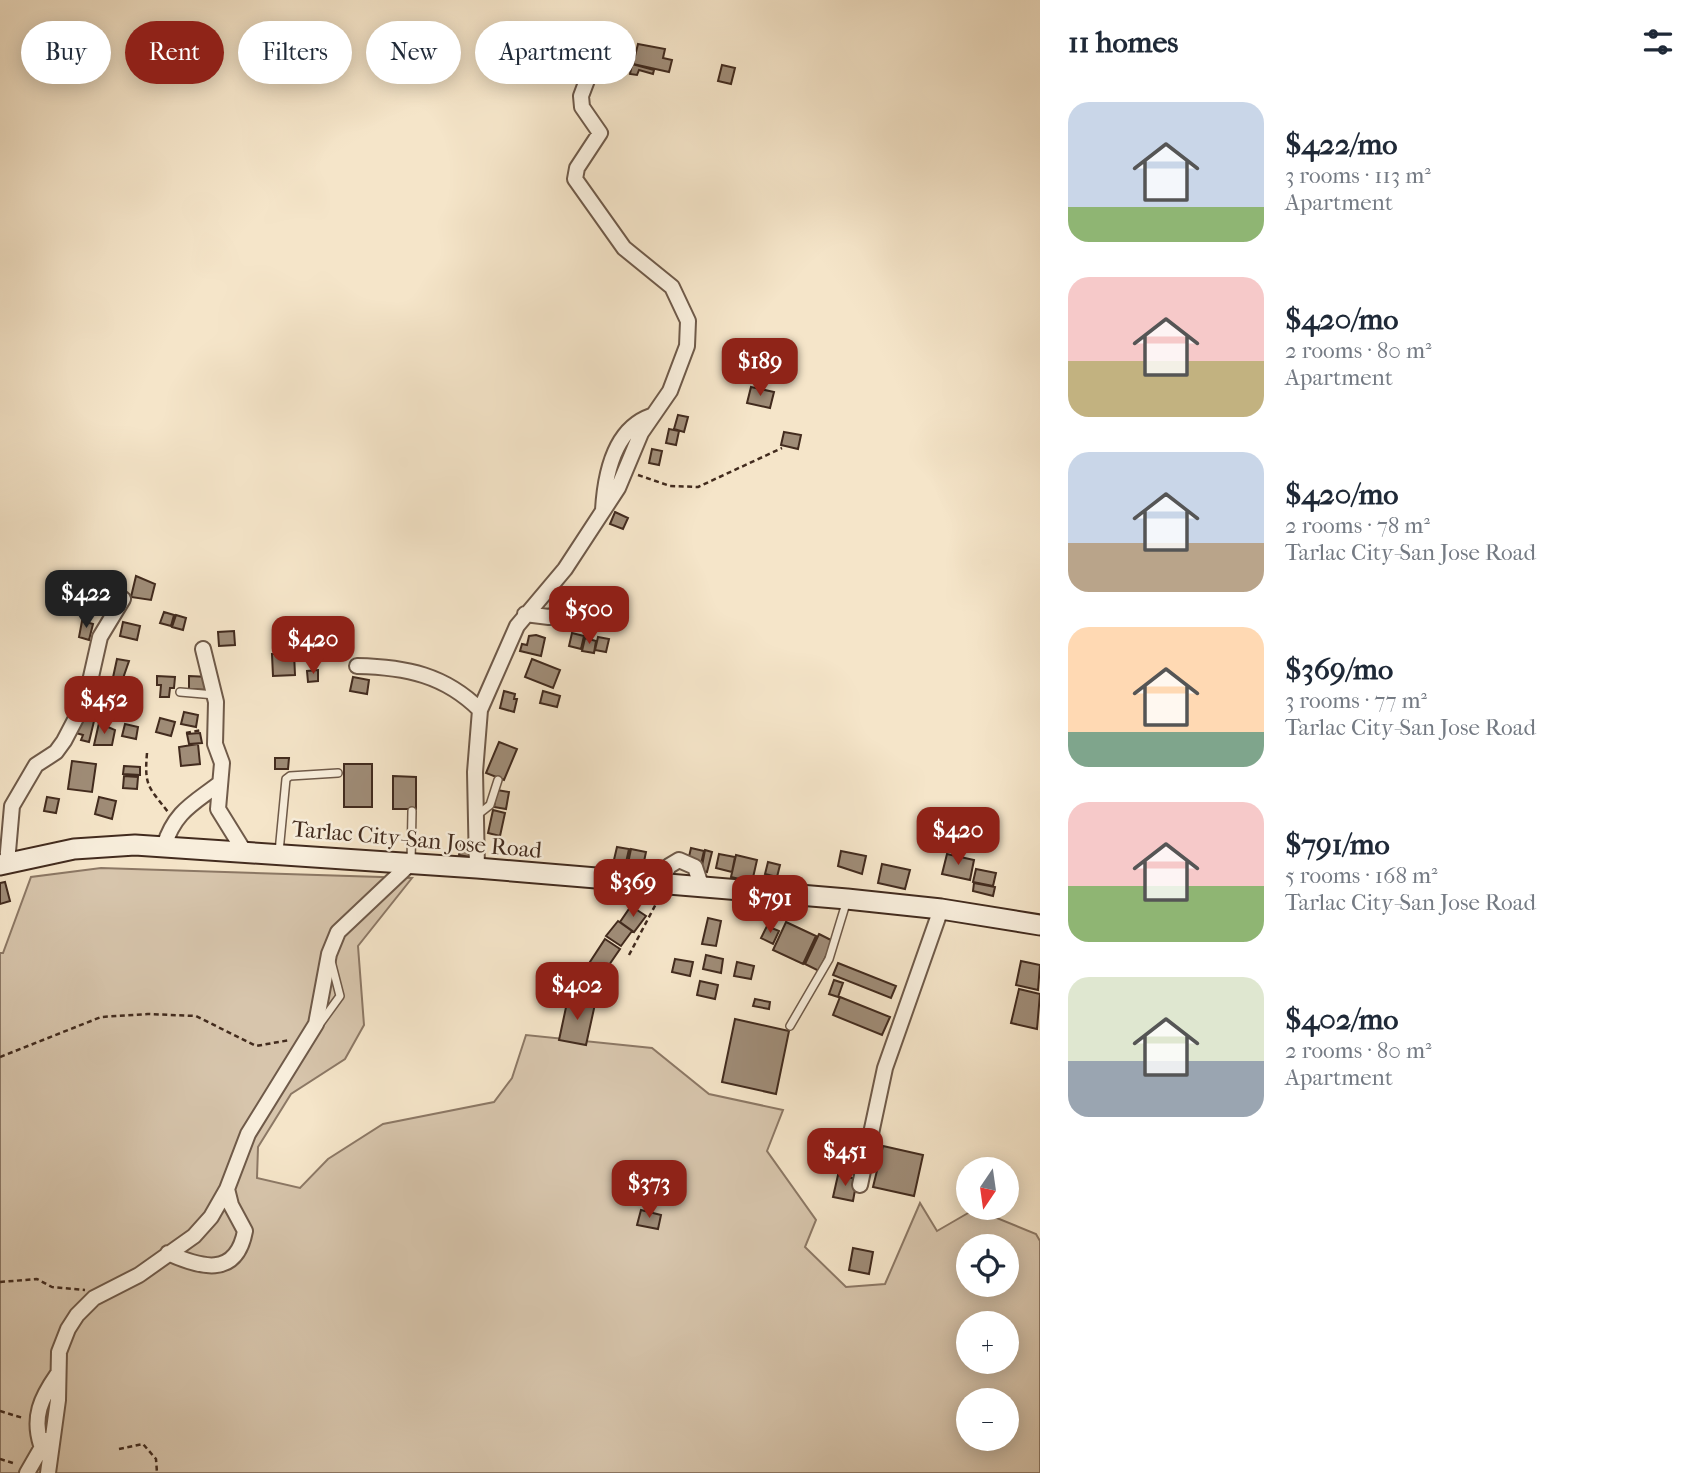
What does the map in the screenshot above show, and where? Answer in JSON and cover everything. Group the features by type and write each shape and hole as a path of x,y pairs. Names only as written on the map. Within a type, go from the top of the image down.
{"main road":[{"name":"Tarlac City-San Jose Road","path":"4,864 106,845 164,846 477,868 847,899 941,908 1040,925"}],"street":[{"path":"477,868 475,816 480,710 496,679 510,638 525,614 565,569 627,471 641,433 670,391 683,360 689,332 684,309 664,278 624,248 575,179 578,168 600,133 582,107 585,84"},
{"path":"603,511 606,478 622,438 636,423 653,415"},
{"path":"4,864 12,806 37,763 56,752 64,741 86,699 100,637 123,599"},
{"path":"525,614 549,617 581,608"},
{"path":"204,649 215,695 215,744 222,763 218,809 244,851"},
{"path":"357,666 398,668 419,673 453,686 480,710"},
{"path":"164,846 173,822 220,783"},
{"path":"48,1473 61,1346 72,1322 85,1306 110,1287 133,1279 204,1227 227,1189 248,1134 273,1090 310,1036 318,1015 329,954 345,924 411,863"},
{"path":"860,1185 885,1068 941,908"},
{"path":"168,1253 201,1266 222,1264 231,1258 245,1231 231,1205 227,1189"},
{"path":"41,1446 36,1423 45,1392 58,1374"},
{"path":"27,1472 41,1446 54,1432"}],"lane":[{"path":"180,692 215,695"},
{"path":"279,853 286,779 290,776 338,773"},
{"path":"475,816 490,804 498,780"},
{"path":"411,863 412,811"},
{"path":"790,1026 829,959 847,899"}],"path":[{"path":"627,471 670,486 689,488 704,485 726,472 782,448"},
{"path":"186,733 215,728"},
{"path":"147,753 146,782 173,822"},
{"path":"629,954 662,884"},
{"path":"0,1057 102,1017 148,1014 196,1016 231,1037 256,1046 310,1036"},
{"path":"0,1282 37,1279 52,1287 81,1290 110,1287"},
{"path":"0,1411 36,1423"},
{"path":"119,1449 143,1444 156,1460 157,1473"},
{"path":"0,1459 9,1459 27,1472"}],"shaded area":[{"path":"101,868 412,878 358,946 364,1025 345,1059 291,1094 258,1147 257,1178 300,1188 328,1159 383,1124 494,1102 512,1078 526,1035 652,1048 709,1094 783,1110 767,1151 816,1220 805,1247 846,1287 885,1284 920,1203 937,1231 956,1220 1002,1220 1036,1234 1040,1241 1040,1473 0,1473 0,953 3,953 31,877"}],"building":[{"path":"638,44 665,49 663,58 672,60 669,72 636,65"},
{"path":"636,65 654,70 653,74 639,70 637,75"},
{"path":"722,65 735,68 731,84 718,81"},
{"path":"751,387 774,392 770,408 747,403"},
{"path":"678,415 688,417 684,432 674,429"},
{"path":"669,429 679,431 676,445 666,443"},
{"path":"784,432 801,435 798,449 781,445"},
{"path":"652,449 662,451 659,465 649,463"},
{"path":"615,512 628,518 623,529 610,524"},
{"path":"136,576 155,584 151,600 131,597"},
{"path":"164,612 174,615 171,626 160,623"},
{"path":"176,615 186,618 183,630 172,627"},
{"path":"82,621 93,624 89,640 79,637"},
{"path":"123,622 140,626 137,640 120,636"},
{"path":"234,631 235,645 219,646 218,632"},
{"path":"572,633 584,636 581,649 569,646"},
{"path":"529,636 545,638 541,656 520,651 522,644 527,645"},
{"path":"598,637 609,639 606,652 595,650"},
{"path":"585,638 596,641 594,653 582,651"},
{"path":"294,653 295,675 273,676 272,654"},
{"path":"117,659 129,661 121,684 112,682"},
{"path":"532,659 560,670 553,688 525,677"},
{"path":"318,670 318,681 308,682 307,671"},
{"path":"157,676 175,677 174,688 170,688 169,697 160,697 161,685 157,685"},
{"path":"189,676 209,677 208,690 189,689"},
{"path":"353,677 369,680 367,694 350,691"},
{"path":"112,684 122,687 119,699 109,697"},
{"path":"504,691 515,694 514,699 517,699 514,712 500,708"},
{"path":"543,691 560,696 557,707 540,703"},
{"path":"184,712 198,715 196,727 181,724"},
{"path":"85,714 95,717 89,742 81,740 83,735 76,733 80,717 84,718"},
{"path":"160,718 175,722 171,736 156,732"},
{"path":"99,723 115,730 112,745 94,745"},
{"path":"125,724 138,727 136,739 122,736"},
{"path":"200,733 202,743 189,744 187,734"},
{"path":"499,742 517,749 504,780 486,773"},
{"path":"198,744 200,764 181,766 179,747"},
{"path":"275,758 289,758 288,769 275,769"},
{"path":"72,761 96,764 92,792 68,789"},
{"path":"344,764 372,764 372,807 344,807"},
{"path":"124,766 140,767 140,775 123,774"},
{"path":"124,776 138,777 137,789 123,788"},
{"path":"393,776 416,777 416,809 393,809"},
{"path":"497,790 509,792 506,809 494,807"},
{"path":"47,797 59,799 56,813 44,811"},
{"path":"99,797 116,801 112,819 95,814"},
{"path":"493,810 505,813 500,836 488,833"},
{"path":"461,844 471,846 469,857 459,855"},
{"path":"617,847 629,849 625,867 613,864"},
{"path":"691,848 704,851 701,864 688,861"},
{"path":"631,849 646,852 642,871 627,868"},
{"path":"705,850 712,852 707,872 701,871"},
{"path":"841,851 866,856 862,874 838,866"},
{"path":"719,854 735,857 732,872 716,868"},
{"path":"947,854 974,860 970,880 942,874"},
{"path":"736,855 757,860 752,882 731,877"},
{"path":"768,862 780,865 777,877 765,874"},
{"path":"882,864 910,870 905,889 878,883"},
{"path":"976,869 996,873 993,886 973,882"},
{"path":"5,882 10,901 0,904 0,883"},
{"path":"974,883 995,887 993,896 973,891"},
{"path":"631,906 646,916 634,932 620,922"},
{"path":"708,918 721,921 716,946 702,944"},
{"path":"618,921 632,931 621,946 606,936"},
{"path":"786,922 816,936 803,964 773,950"},
{"path":"767,926 779,931 773,944 761,938"},
{"path":"819,934 833,941 819,971 805,964"},
{"path":"605,939 620,949 600,978 586,968"},
{"path":"706,955 723,959 721,973 703,969"},
{"path":"675,959 693,962 690,976 672,972"},
{"path":"1021,961 1040,965 1038,990 1016,985"},
{"path":"737,962 754,966 751,979 734,976"},
{"path":"838,963 896,986 891,998 833,975"},
{"path":"834,980 843,983 838,997 829,994"},
{"path":"700,981 718,985 715,999 697,995"},
{"path":"1019,989 1040,994 1037,1029 1011,1023"},
{"path":"840,997 890,1017 882,1035 833,1015"},
{"path":"568,998 595,1004 586,1045 559,1040"},
{"path":"755,999 770,1002 769,1009 753,1006"},
{"path":"735,1019 789,1031 776,1094 722,1082"},
{"path":"883,1146 923,1155 914,1196 873,1187"},
{"path":"838,1175 857,1179 853,1201 833,1197"},
{"path":"641,1210 661,1215 658,1229 637,1225"},
{"path":"853,1248 873,1252 869,1274 849,1270"}]}
